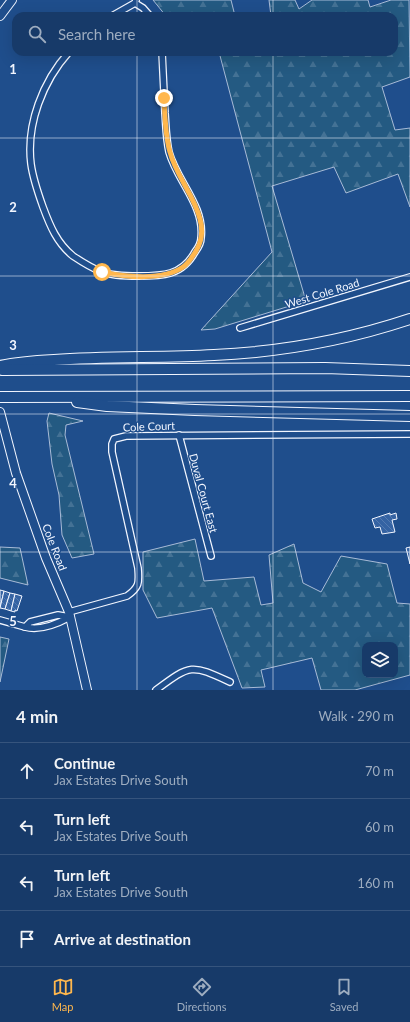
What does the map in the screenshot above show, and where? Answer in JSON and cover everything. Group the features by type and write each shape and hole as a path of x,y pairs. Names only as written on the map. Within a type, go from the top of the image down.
{"highway":[{"path":"0,366 14,363 76,358 214,355 266,350 331,340 410,319"},
{"path":"0,370 325,368 410,371"},
{"path":"0,397 410,396"},
{"path":"43,397 107,406 410,416"}],"street":[{"path":"0,16 12,0"},
{"path":"119,12 136,2 146,12"},
{"path":"66,56 49,81 37,109 30,151 33,174 49,224 58,241 66,250 82,262 102,272 116,275 154,276 164,275 183,268 191,260 201,240 202,226 198,214 176,170 166,139 162,56"},
{"name":"West Cole Road","path":"240,328 410,277"},
{"name":"Cole Road","path":"0,412 19,480 46,558 69,614 87,690"},
{"name":"Cole Court","path":"69,614 127,596 134,591 138,584 138,568 112,452 112,444 114,439 126,436 179,435 410,434"},
{"name":"Duval Court East","path":"179,435 210,556"},
{"path":"25,627 30,622 40,619 69,614"},
{"path":"0,620 33,629 60,622 69,614"},
{"path":"40,619 42,627"},
{"path":"156,690 181,672 193,669 208,672 230,682"}],"green space":[{"path":"153,0 231,0 234,12 163,12"},
{"path":"269,0 295,0 299,9 312,0 368,0 370,7 391,0 409,0 410,77 382,87 395,130 410,128 410,207 398,174 346,193 334,167 272,186 306,301 215,329 201,330 272,252 220,56 398,56 398,12 270,12"},
{"path":"49,413 83,421 66,425 65,435 94,554 72,558 62,535 59,495 52,464 47,421"},
{"path":"195,539 204,581 254,577 261,605 273,603 269,555 294,544 303,583 321,592 341,556 387,564 397,603 410,604 410,675 355,690 321,690 312,658 261,670 265,687 242,688 212,608 157,618 143,590 143,552"},
{"path":"0,547 20,548 28,585 0,578"},
{"path":"0,637 9,639 0,682"}],"building":[{"path":"390,513 390,515 396,513 397,519 392,520 395,532 382,534 380,527 375,528 372,519"},
{"path":"410,547 410,564 406,548"},
{"path":"0,590 4,591 0,608"},
{"path":"4,591 10,593 5,609 0,608"},
{"path":"10,593 15,594 11,611 5,609"},
{"path":"15,594 22,596 17,611 15,610 15,612 11,611"}],"route":[{"path":"102,272 131,276 164,275 183,268 188,264 201,240 202,226 198,214 176,170 166,139 164,98"}]}
